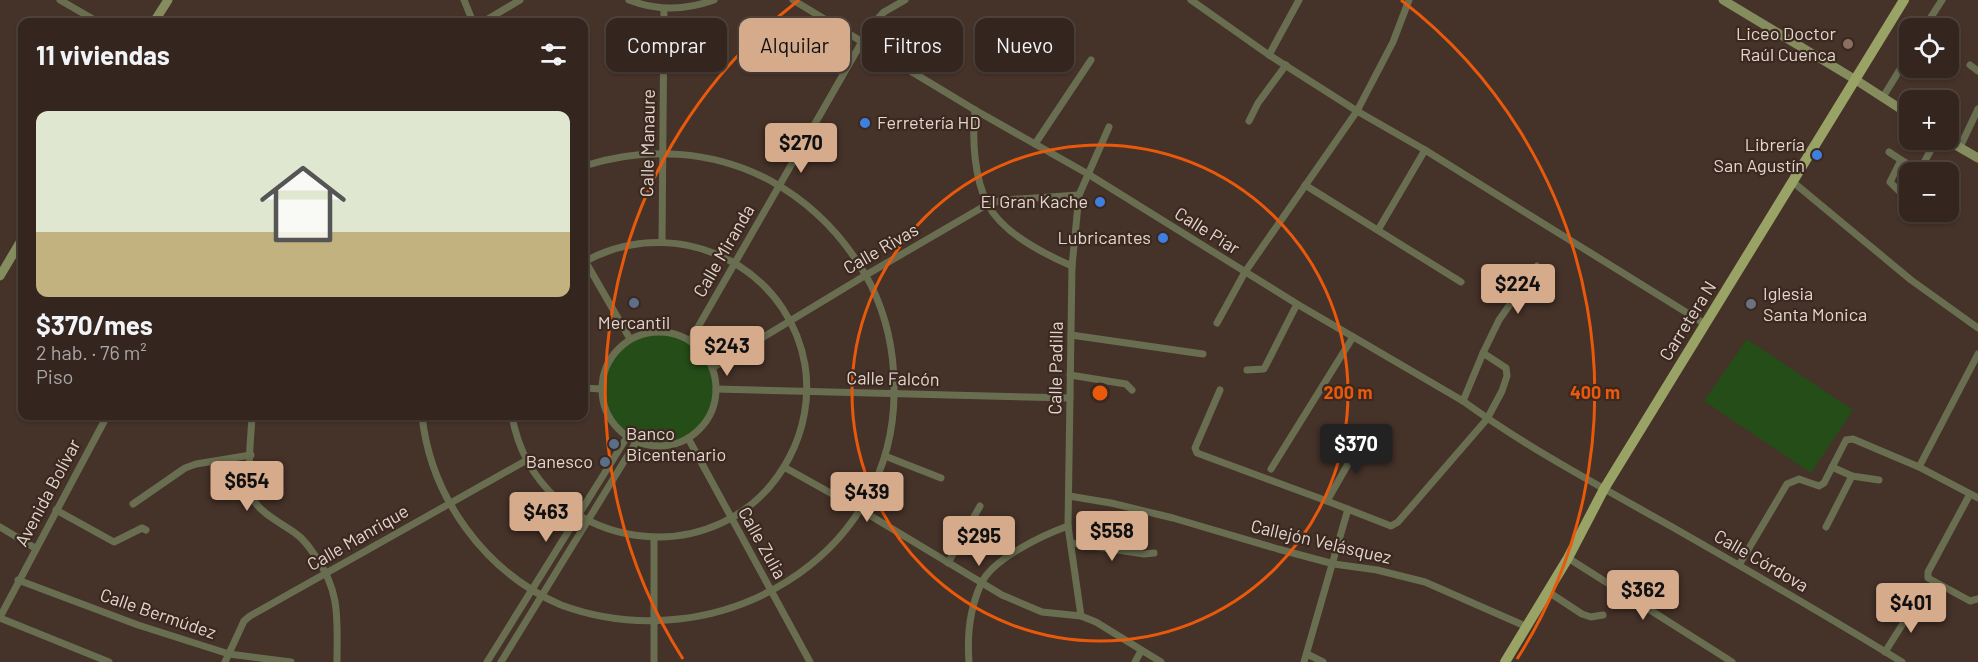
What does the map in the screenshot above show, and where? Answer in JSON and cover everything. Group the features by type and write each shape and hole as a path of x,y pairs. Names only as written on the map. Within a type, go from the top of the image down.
{"main road":[{"name":"Carretera N","path":"1504,662 1568,558 1604,489 1904,0"}],"street":[{"path":"60,0 91,18"},
{"path":"157,18 168,0"},
{"path":"464,0 471,18"},
{"path":"490,18 520,0"},
{"path":"629,0 664,9 714,0"},
{"name":"Calle Piar","path":"793,0 862,42"},
{"name":"Calle Miranda","path":"878,18 905,0"},
{"path":"1191,0 1269,55 1357,111 1425,150 1706,324"},
{"path":"1269,55 1299,0"},
{"path":"1217,323 1245,272 1357,111 1393,42 1409,0"},
{"path":"1723,0 1899,108"},
{"path":"1930,18 1942,0"},
{"name":"Calle Manaure","path":"662,242 664,9"},
{"name":"Calle Miranda","path":"690,341 862,42"},
{"path":"1035,144 1091,60"},
{"path":"1249,121 1258,103 1286,65"},
{"path":"1970,65 1978,71"},
{"path":"1883,97 1899,71"},
{"name":"Calle Piar","path":"912,72 1088,174 1297,304 1463,401 1487,419 1604,489"},
{"path":"1978,109 1960,147 1978,158"},
{"path":"975,110 973,130 976,160 988,204 1020,238 1036,249 1072,266"},
{"name":"Calle Padilla","path":"1081,615 1068,526 1072,266 1079,195 1108,127"},
{"path":"1378,230 1425,150"},
{"path":"1889,152 1904,162"},
{"path":"423,420 430,454 450,503 464,526 485,552 510,575 542,596 567,608 623,623 683,624 715,618 745,608 774,594 808,571 843,535 861,510 885,456 892,425 895,394 893,358 880,307 866,275 849,249 805,204 779,186 752,172 723,162 663,153 627,155 588,165"},
{"path":"1899,164 1890,182 1899,191"},
{"path":"1793,182 1911,280 1976,326 1978,317"},
{"path":"1305,185 1461,282"},
{"name":"Calle Rivas","path":"712,368 988,204 1004,200 1079,195"},
{"path":"513,420 527,460 546,487 561,502 589,521 620,533 654,538 694,533 731,518 761,496 784,467 801,431 807,392 803,355 790,321 772,294 761,283 735,263 708,250 678,243 641,243 621,247 588,259"},
{"path":"0,276 18,246"},
{"path":"1463,401 1483,353 1500,321 1537,266"},
{"path":"588,268 630,339"},
{"path":"1247,370 1264,369 1297,304"},
{"path":"654,332 673,333 690,341 704,353 712,368 716,389 712,408 703,425 688,438 668,445 647,445 627,437 615,426 604,408 601,389 609,360 630,339 654,332"},
{"path":"1071,335 1203,354"},
{"path":"1271,469 1353,338"},
{"path":"1220,390 1195,448 1197,453 1391,526 1398,522 1487,419 1503,391 1508,371 1483,353"},
{"path":"1919,467 1978,354"},
{"path":"1070,375 1126,384 1132,390"},
{"path":"588,388 601,389"},
{"name":"Calle Falcón","path":"716,389 1070,398"},
{"name":"Avenida Bolívar","path":"0,617 105,420"},
{"path":"252,420 250,484 255,502 266,513 300,536 327,573 337,613 337,662"},
{"path":"1327,501 1364,436"},
{"path":"487,662 627,437"},
{"name":"Calle Zulia","path":"688,438 810,662"},
{"path":"1739,565 1787,484 1799,479 1819,486 1824,483 1843,444 1846,440 1853,438 1919,467 1978,498"},
{"path":"501,662 636,442"},
{"path":"133,504 185,468 251,455"},
{"path":"885,456 941,478"},
{"name":"Calle Manrique","path":"225,662 244,621 527,460"},
{"path":"784,467 861,510 1002,595 1042,612 1081,615 1161,662"},
{"path":"1832,467 1852,476 1879,480"},
{"path":"1826,527 1852,476"},
{"name":"Calle Córdova","path":"1604,489 1739,565 1902,662"},
{"path":"1970,494 1928,572 1928,578 1970,601 1978,599"},
{"name":"Callejón Velásquez","path":"1069,496 1111,503 1173,518 1334,564 1377,570 1425,582 1525,626"},
{"path":"948,563 980,506"},
{"path":"1323,662 1306,658 1348,509"},
{"path":"56,510 114,542 142,528 146,530"},
{"path":"969,662 970,622 981,583 996,566 1034,540 1068,526"},
{"path":"0,527 35,548"},
{"path":"654,538 654,662"},
{"path":"1071,543 1144,554 1154,553"},
{"path":"1568,558 1732,662"},
{"name":"Calle Bermúdez","path":"18,580 138,625 229,654 291,662"},
{"path":"1547,591 1582,614 1591,617 1603,615"},
{"path":"1885,652 1916,603"},
{"path":"0,617 104,661"},
{"path":"1135,662 1142,651"}],"green space":[{"path":"659,332 681,336 691,341 707,357 712,367 716,389 712,411 707,421 691,437 681,442 659,446 637,442 627,437 611,421 606,411 602,389 606,367 611,357 627,341 637,336"},
{"path":"1747,339 1853,410 1811,473 1704,401"}],"place":[{"name":"Liceo Doctor Raúl Cuenca","path":"1848,44"},
{"name":"Ferretería HD","path":"865,123"},
{"name":"Librería San Agustín","path":"1817,155"},
{"name":"El Gran Kache","path":"1100,202"},
{"name":"Lubricantes","path":"1163,238"},
{"name":"Mercantil","path":"634,303"},
{"name":"Iglesia Santa Monica","path":"1751,304"},
{"name":"Banco Bicentenario","path":"614,444"},
{"name":"Banesco","path":"605,462"}]}
